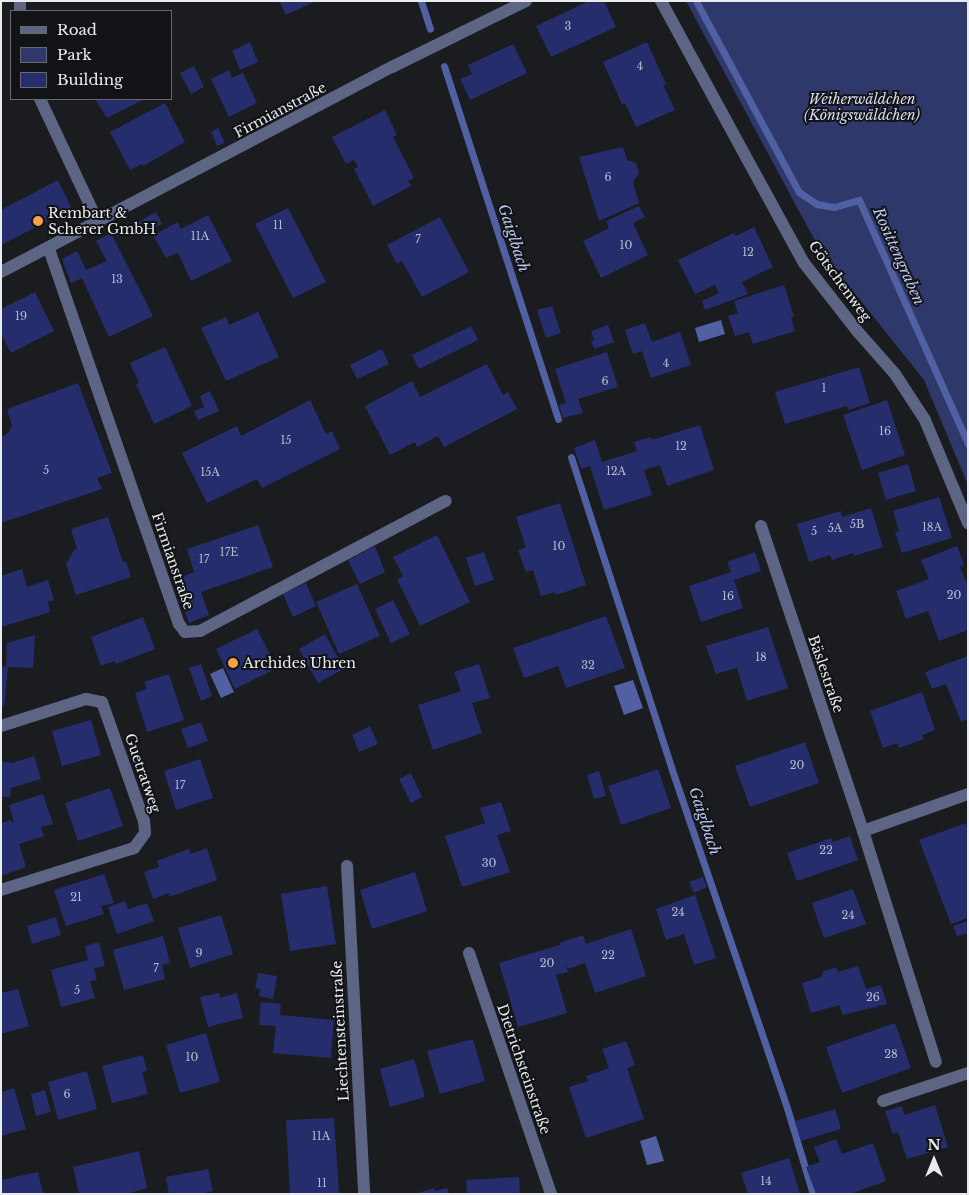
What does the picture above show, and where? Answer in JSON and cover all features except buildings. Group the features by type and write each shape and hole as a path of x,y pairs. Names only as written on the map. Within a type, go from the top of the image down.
{"street":[{"name":"Firmianstraße","path":"1,272 49,249 392,67 526,1"},
{"name":"Götschenweg","path":"660,1 804,262 858,332 895,374 925,420 968,523"},
{"path":"40,100 98,222"},
{"name":"Firmianstraße","path":"49,249 179,624 184,632 200,631 446,501"},
{"name":"Bäslestraße","path":"761,526 863,831 936,1062"},
{"name":"Guetratweg","path":"1,726 86,699 102,702 144,821 145,833 134,848 1,890"},
{"path":"863,831 968,794"},
{"name":"Liechtensteinstraße","path":"347,866 364,1194"},
{"name":"Dietrichsteinstraße","path":"469,953 551,1194"},
{"path":"883,1101 968,1073"}],"green space":[{"name":"Weiherwäldchen (Königswäldchen)","path":"686,1 968,1 968,485 924,380 825,256 813,237"}],"shaded area":[{"path":"721,320 725,334 699,342 695,328"},
{"path":"223,668 234,692 221,698 210,674"},
{"path":"633,680 643,708 624,715 614,686"},
{"path":"656,1136 664,1161 647,1165 640,1141"}],"waterway":[{"name":"Gaiglbach","path":"421,1 430,29"},
{"name":"Rosittengraben","path":"696,1 799,192 817,204 834,207 859,200 968,444"},
{"name":"Gaiglbach","path":"444,66 558,419"},
{"name":"Gaiglbach","path":"571,457 671,767 787,1108 813,1194"}],"place":[{"name":"Rembart & Scherer GmbH","path":"38,221"},
{"name":"Archides Uhren","path":"233,663"}]}
